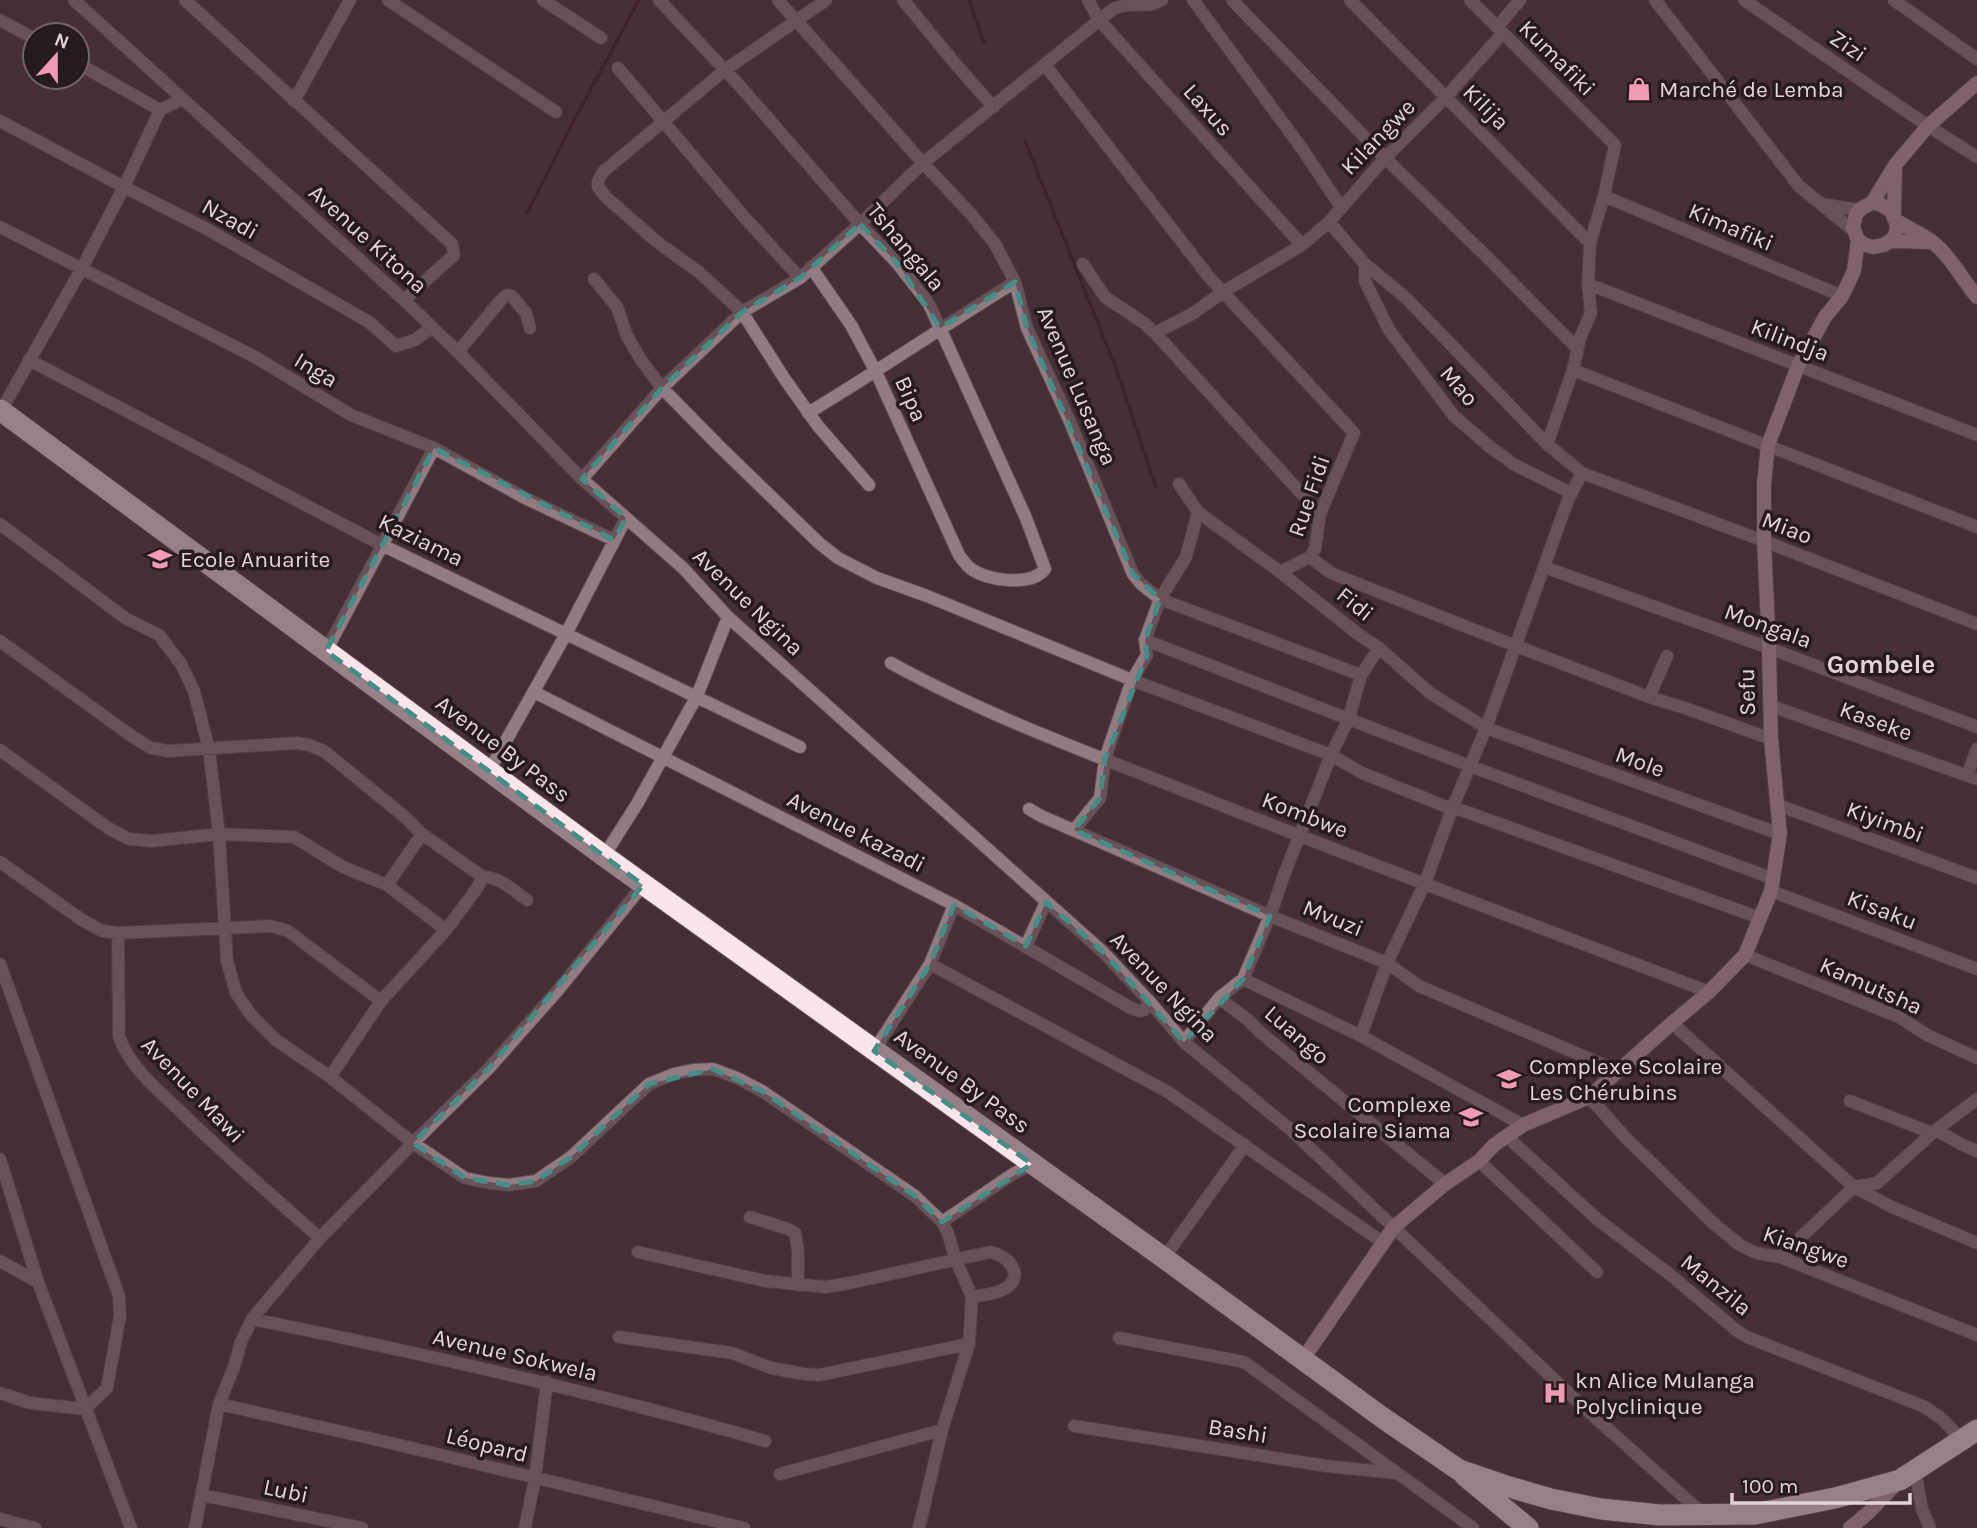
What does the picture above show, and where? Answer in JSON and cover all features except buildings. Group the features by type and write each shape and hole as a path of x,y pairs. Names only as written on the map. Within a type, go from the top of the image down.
{"highway":[{"name":"Avenue By Pass","path":"1,410 643,885 1459,1470 1551,1499 1601,1509 1660,1515 1755,1514 1835,1498 1907,1475 1970,1435"},
{"path":"1459,1470 1528,1528"}],"street":[{"name":"Avenue Kitona","path":"74,0 404,300 582,479 626,518"},
{"path":"295,101 351,0"},
{"path":"388,0 556,112"},
{"path":"542,0 601,38"},
{"name":"Tshangala","path":"659,0 898,264 929,304 1026,518 1045,569 1034,578 1008,580 971,569 959,555"},
{"name":"Avenue Lusanga","path":"778,0 984,228 995,244 1015,282 1027,328 1068,417 1133,574 1141,584 1160,599 1361,675"},
{"path":"826,0 725,71 603,172 598,187 656,241 700,273 742,312 808,413 869,485"},
{"path":"903,0 964,75 994,107"},
{"name":"Laxus","path":"1088,0 1099,20 1301,245"},
{"path":"582,479 662,388 742,312 800,278 923,163 1112,9 1134,4 1158,4 1162,0"},
{"path":"1193,0 1303,150 1341,207"},
{"path":"1232,0 1385,158 1577,348"},
{"name":"Kilija","path":"1350,0 1590,243"},
{"name":"Kumafiki","path":"1470,0 1615,145 1604,196"},
{"name":"Kilangwe","path":"1155,333 1192,314 1301,245 1329,222 1385,158 1447,97 1520,0"},
{"path":"1655,0 1799,186 1865,245 1932,242"},
{"name":"Zizi","path":"1744,0 1928,127 1977,157"},
{"path":"1895,0 1977,59"},
{"path":"191,2 452,244 454,255 404,300"},
{"path":"0,20 21,31"},
{"name":"Rue Fidi","path":"1045,65 1223,292 1354,433 1320,514 1315,549 1310,557 1331,573 1649,697 1771,739"},
{"path":"618,68 744,218 800,278"},
{"path":"91,71 160,110"},
{"path":"1854,271 1854,218 1928,127 1977,83"},
{"path":"1,410 82,268 160,110 182,99"},
{"name":"Nzadi","path":"0,121 207,229 369,322 396,346 415,340 432,327"},
{"path":"1854,271 1896,232 1895,165"},
{"path":"1547,444 1573,370 1577,348 1591,313 1588,284 1590,243 1604,196"},
{"name":"Kimafiki","path":"1604,196 1842,296"},
{"path":"1822,204 1865,207 1885,205 1896,218 1932,242 1950,260 1977,297"},
{"name":"Mao","path":"1329,222 1366,264 1406,298 1547,444 1582,474"},
{"name":"Inga","path":"0,227 255,357 351,415 435,448 525,498 614,540"},
{"path":"1083,264 1105,297 1155,333 1320,514"},
{"name":"Mao","path":"1366,264 1365,281 1389,330 1454,415 1515,465 1571,492"},
{"name":"Bipa","path":"811,267 851,325 876,372 959,555"},
{"name":"Sefu","path":"1303,1359 1394,1227 1445,1184 1479,1161 1494,1145 1523,1125 1589,1097 1709,992 1745,955 1772,885 1780,834 1771,739 1764,541 1764,484 1768,445 1798,366 1825,317 1842,296 1854,271"},
{"path":"594,279 617,307 627,336 640,360 662,388 767,494 838,558 877,578 1132,680 1331,755 1380,780 1452,810 1473,814 1760,918"},
{"path":"808,413 1015,282"},
{"name":"Kilindja","path":"1588,284 1977,435"},
{"path":"458,352 507,296 512,296 526,313 530,328"},
{"name":"Kaziama","path":"29,360 382,545 800,747"},
{"path":"1573,370 1977,527"},
{"path":"326,651 435,448"},
{"path":"1361,1036 1387,964 1425,883 1486,728 1571,492 1582,474"},
{"name":"Miao","path":"1582,474 1977,624"},
{"name":"Fidi","path":"1179,484 1198,512 1379,648 1430,693 1486,728"},
{"path":"1074,830 1100,798 1105,759 1132,680 1147,655 1145,640 1160,599 1186,557 1198,512"},
{"path":"489,771 566,634 626,518"},
{"name":"Avenue Ngina","path":"626,518 683,568 728,617 1103,952 1184,1042 1291,1130 1579,1403 1703,1514"},
{"path":"0,524 125,618 159,635 181,664 194,691 209,749 219,834 227,961 236,993 251,1015 276,1040 330,1077 412,1143 465,1178 509,1185 536,1181 571,1157 649,1084 674,1074 713,1069 762,1091 915,1196 942,1222 972,1297 969,1344 942,1430 920,1526 904,1528"},
{"path":"1280,572 1310,557"},
{"name":"Mongala","path":"1544,567 1977,727"},
{"path":"604,856 664,757 697,696 728,617"},
{"name":"Kisaku","path":"1145,640 1772,885 1977,969"},
{"path":"0,641 151,748 168,751 296,743 324,751 422,834 483,877 503,883 527,900"},
{"path":"1184,1042 1219,998 1243,979 1331,755 1349,718 1361,675 1379,648"},
{"path":"1649,697 1667,656"},
{"name":"Kombwe","path":"891,663 958,699 1105,759 1709,992"},
{"name":"Avenue kazadi","path":"534,692 954,905 1131,1008 1144,1010 1149,1001"},
{"name":"Kaseke","path":"1771,706 1972,777"},
{"name":"Mole","path":"1486,728 1780,834"},
{"path":"1972,777 1977,749"},
{"path":"0,750 108,828 129,839 152,841 219,834 294,837 343,867 387,885 446,930"},
{"name":"Kiyimbi","path":"1778,805 1977,878"},
{"name":"Mvuzi","path":"1029,809 1270,916 1387,964 1419,986 1618,1071"},
{"path":"387,885 422,834"},
{"path":"0,862 102,931 118,933 270,926 288,931 381,1001"},
{"path":"330,1077 381,1001 446,930 483,877"},
{"path":"195,1528 219,1405 252,1319 320,1238 489,1068 558,990 643,885"},
{"path":"1026,946 1046,902"},
{"path":"874,1051 930,964 954,905"},
{"name":"Avenue Mawi","path":"118,933 119,1036 129,1058 220,1151 320,1238"},
{"name":"Kamutsha","path":"1745,955 1899,1017 1927,1035 1977,1058"},
{"path":"0,964 119,1296 120,1316 107,1388 85,1409 30,1403 0,1393"},
{"path":"930,964 1168,1092 1382,1242"},
{"path":"1243,979 1361,1036 1523,1125"},
{"name":"Luango","path":"1219,998 1445,1184"},
{"path":"1672,1023 1854,1187 1892,1207 1977,1243"},
{"name":"Kiangwe","path":"1589,1097 1625,1138 1740,1245 1756,1253 1780,1257 1977,1335"},
{"path":"1780,1257 1854,1187 1877,1183 1934,1132 1977,1099"},
{"path":"1850,1101 1977,1151"},
{"name":"Manzila","path":"1508,1135 1597,1219 1673,1277 1736,1330 1747,1337 1925,1407 1970,1435"},
{"path":"1164,1258 1245,1145"},
{"path":"0,1159 38,1282 131,1528"},
{"path":"1479,1161 1597,1272"},
{"path":"942,1222 1032,1164"},
{"path":"750,1217 795,1233 798,1285"},
{"path":"638,1252 765,1280 824,1287 990,1252 1008,1259 1013,1266 1014,1275 1010,1284 1005,1289 972,1297"},
{"path":"0,1261 38,1282"},
{"name":"Avenue Sokwela","path":"252,1319 547,1382 765,1441"},
{"path":"619,1337 732,1353 771,1368 819,1375 969,1344"},
{"name":"Bashi","path":"1119,1338 1244,1362 1473,1528"},
{"path":"525,1528 535,1478 547,1382"},
{"name":"Léopard","path":"219,1405 391,1443 744,1528"},
{"name":"Bashi","path":"1074,1426 1326,1466 1395,1473"},
{"path":"780,1474 942,1430"},
{"path":"1850,1528 1907,1475 1930,1528"},
{"name":"Lubi","path":"202,1495 362,1528"},
{"path":"0,1518 35,1528"}],"highlighted area":[{"path":"860,224 898,264 940,328 1015,282 1027,328 1133,574 1160,599 1145,640 1147,655 1105,759 1100,798 1074,830 1270,916 1243,979 1184,1042 1103,952 1046,902 1026,946 954,905 930,964 874,1051 1032,1164 942,1222 915,1196 762,1091 713,1069 649,1084 571,1157 536,1181 509,1185 465,1178 413,1143 489,1068 643,885 326,651 434,448 614,540 626,518 582,479 662,388 742,312 800,278"}],"waterway":[{"path":"527,213 639,0"},
{"path":"969,0 984,42"},
{"path":"1025,141 1117,371 1156,487"}],"place":[{"name":"Marché de Lemba","path":"1639,89"},
{"name":"Ecole Anuarite","path":"160,559"},
{"name":"Complexe Scolaire Les Chérubins","path":"1509,1079"},
{"name":"Complexe Scolaire Siama","path":"1471,1117"},
{"name":"kn Alice Mulanga Polyclinique","path":"1555,1393"}],"district":[{"name":"Gombele","path":"1881,664"}]}
